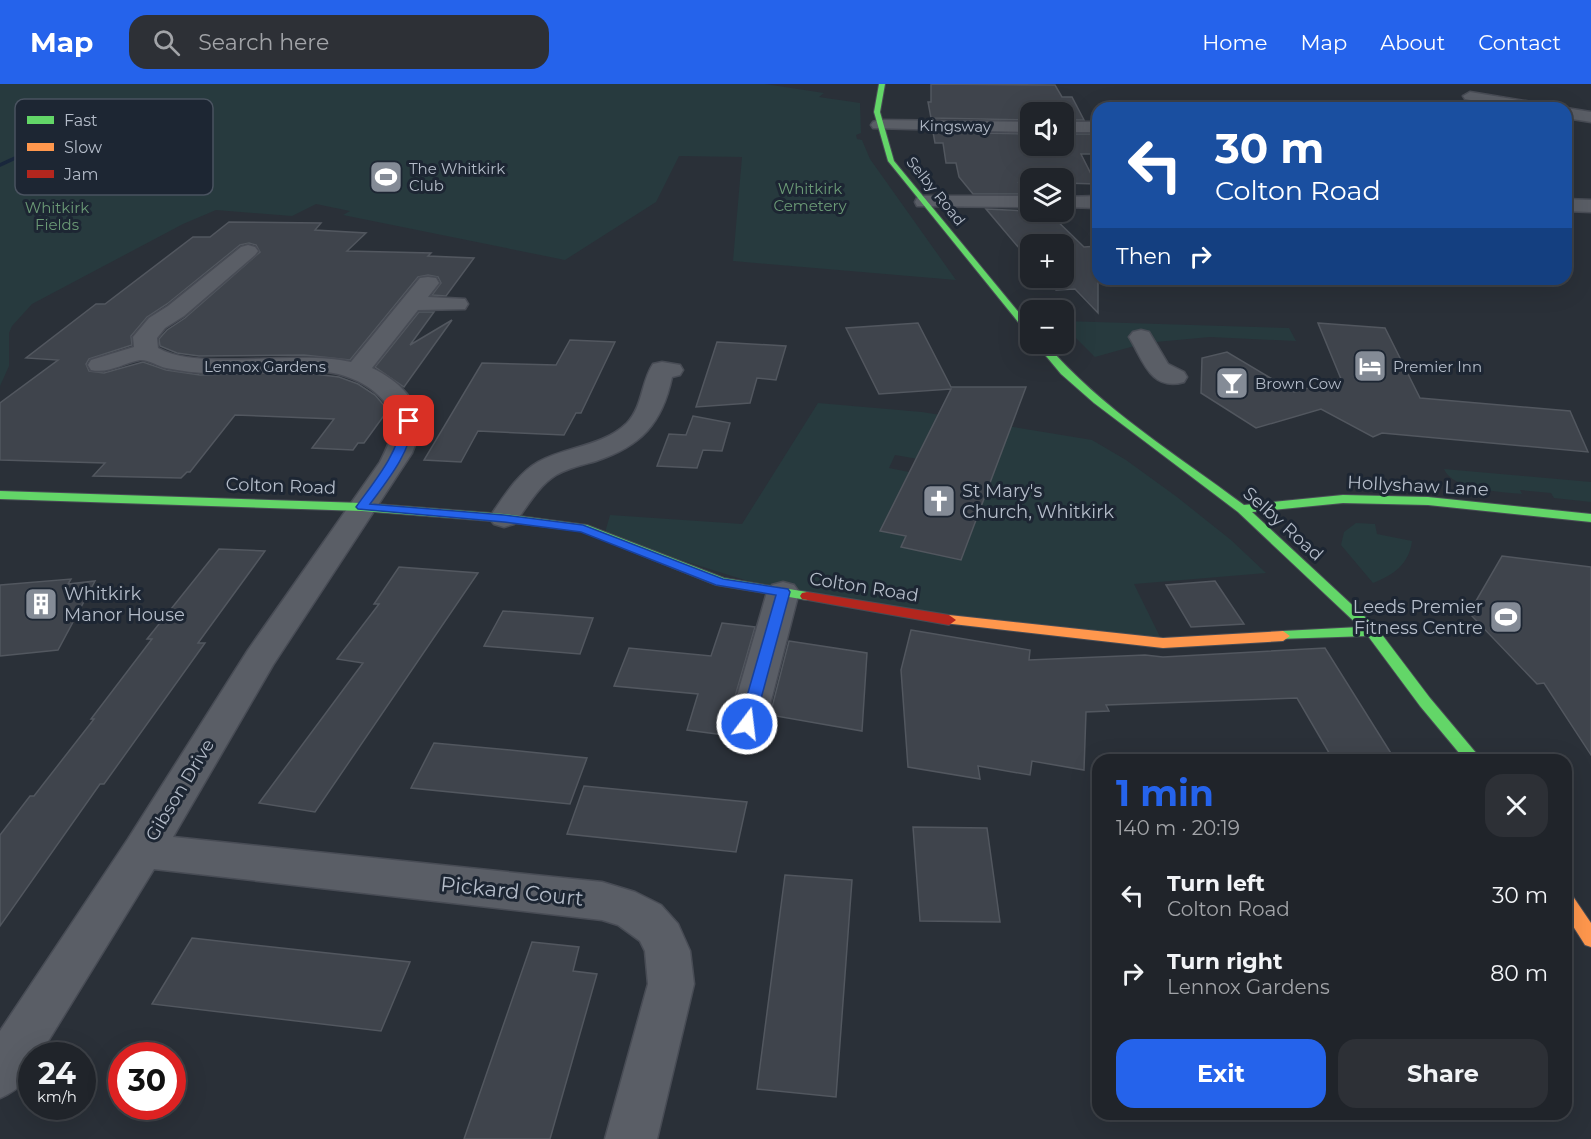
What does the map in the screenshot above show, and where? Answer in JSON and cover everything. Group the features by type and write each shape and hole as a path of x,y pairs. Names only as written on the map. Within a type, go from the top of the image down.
{"main road":[{"name":"Selby Road","path":"882,84 877,112 891,161 1020,319"},
{"name":"Selby Road","path":"1050,354 1065,372 1098,401 1242,509 1372,631 1425,702 1469,754"},
{"name":"Colton Road","path":"0,495 362,507 504,518 583,528 721,582 958,621 1163,643 1372,631"},
{"name":"Hollyshaw Lane","path":"1242,509 1343,499 1428,501 1591,518"},
{"path":"1572,909 1591,939"}],"street":[{"path":"1485,84 1465,99 1489,102"},
{"path":"1572,114 1591,117"},
{"name":"Kingsway","path":"879,125 1020,127"},
{"path":"1074,127 1092,127"},
{"path":"924,202 1020,202"},
{"path":"1074,202 1092,202"},
{"path":"1572,205 1591,206"},
{"path":"100,365 146,351 145,337 157,323 248,251"},
{"path":"357,370 428,283"},
{"path":"413,303 457,304"},
{"path":"1141,337 1156,361 1156,367 1172,378 1175,377"},
{"name":"Lennox Gardens","path":"146,351 165,361 199,366 313,365 357,370 376,380 395,397 409,421 406,440 394,463 362,507"},
{"path":"504,518 542,471 617,442 638,428 649,414 662,369 671,370"},
{"name":"Gibson Drive","path":"0,1074 143,851 260,658 362,507"},
{"path":"747,724 783,592"},
{"name":"Pickard Court","path":"143,851 602,901 626,907 647,919 662,937 671,959 671,984 631,1139"}],"green space":[{"path":"0,84 765,84 824,93 819,97 860,103 861,133 856,135 857,139 862,140 870,159 956,280 733,261 742,157 679,156 656,202 565,260 343,215 350,211 316,204 292,216 216,210 183,224 32,304 12,326 9,333 9,366 0,386"},
{"path":"1074,321 1289,328 1296,341 1210,337 1145,343 1095,357 1074,336"},
{"path":"818,403 922,412 1092,440 1126,460 1177,497 1231,540 1266,573 1134,584 1163,643 783,592 604,536 610,515 742,524","holes":["895,455 918,459 997,464 961,559 901,547 906,536 881,531 909,472 889,468"]},
{"path":"1444,469 1591,482 1591,502 1554,498 1551,493 1520,490 1522,494 1479,489 1457,481"},
{"path":"1356,523 1375,524 1377,534 1412,541 1408,556 1399,568 1373,583 1341,545 1344,532"}],"building":[{"path":"931,84 1055,85 1062,97 1072,97 1084,120 1074,120 1074,102 1020,102 1020,120 931,118 928,102 931,102"},
{"path":"933,132 1020,134 1020,156 1074,156 1074,134 1092,134 1092,154 1081,154 1092,176 1092,184 1074,183 1074,168 1020,168 1020,194 973,194 959,177 956,163 946,163 943,143 935,143"},
{"path":"986,209 1020,211 1020,222 1058,222 1071,234 1020,234 1020,249"},
{"path":"229,222 321,223 315,230 366,233 347,251 431,253 428,256 474,258 446,296 432,295 441,283 438,277 428,275 418,277 350,360 304,355 199,356 177,353 160,346 159,339 167,330 185,318 260,252 256,245 249,243 240,245 167,304 147,317 131,336 132,345 89,359 86,364 89,371 104,373 143,362 166,370 200,375 297,372 339,377 358,384 375,395 388,410 364,443 358,443 353,450 312,448 334,419 235,415 190,472 181,478 93,476 105,463 0,460 0,403 58,360 26,358 96,304 105,304 193,237 210,237"},
{"path":"1074,237 1084,247 1092,246 1092,285 1098,285 1098,313 1075,289 1056,290 1054,288 1074,288"},
{"path":"419,312 434,312 410,345 452,320 404,387 375,367"},
{"path":"918,323 951,387 1026,387 961,560 901,547 906,536 880,531 951,389 879,394 846,328"},
{"name":"Premier Inn","path":"1318,323 1385,328 1420,398 1570,411 1588,452 1382,433 1373,437 1321,409 1256,428 1201,393 1202,358 1227,352 1294,392 1341,379"},
{"path":"570,340 615,342 581,413 576,413 564,435 478,431 461,462 424,460 482,363 556,365"},
{"path":"717,342 786,346 776,380 757,378 750,403 696,407"},
{"path":"693,416 730,423 722,451 703,450 697,468 657,466 669,434 686,435"},
{"path":"219,549 265,551 198,643 205,643 104,784 100,784 0,926 0,835 30,796 34,796 94,719 91,719 152,639 147,639"},
{"path":"1502,556 1591,567 1591,755 1544,683 1537,684 1469,613"},
{"path":"399,567 478,573 315,812 259,803 363,663 337,659 379,604 374,604"},
{"name":"Whitkirk Manor House","path":"71,579 68,584 95,581 58,650 0,656 0,585"},
{"path":"1215,581 1244,624 1191,627 1166,585"},
{"path":"503,611 593,618 580,654 484,646"},
{"path":"722,623 755,627 724,735 687,730 698,694 614,686 629,648 711,656"},
{"path":"911,630 1030,650 1029,660 1145,655 1163,657 1325,648 1391,754 1330,754 1297,698 1106,705 1109,711 1086,712 1084,770 1032,761 1030,775 978,766 980,779 908,767 901,670"},
{"path":"789,641 867,653 862,731 770,715"},
{"path":"434,743 587,758 570,804 411,788"},
{"path":"584,786 747,802 736,852 567,834"},
{"path":"913,827 987,828 1000,922 920,921"},
{"path":"785,875 852,880 836,1097 757,1089"},
{"path":"192,938 410,962 381,1031 152,1004"},
{"path":"532,942 579,947 573,971 597,974 550,1139 464,1139"}],"waterway":[{"path":"0,165 15,158"}],"traffic: fast":[{"path":"882,84 877,112 891,161 1020,319"},
{"path":"1050,354 1065,372 1098,401 1242,509 1372,631 1425,702 1469,754"},
{"path":"0,495 362,507 504,518 583,528 721,582 807,596"},
{"path":"1242,509 1343,499 1428,501 1591,518"},
{"path":"1283,636 1372,631"}],"traffic: slow":[{"path":"949,620 1163,643 1283,636"},
{"path":"1572,909 1591,939"}],"traffic: jam":[{"path":"807,596 949,620"}],"place":[{"name":"The Whitkirk Club","path":"386,177"},
{"name":"Premier Inn","path":"1370,366"},
{"name":"Brown Cow","path":"1232,383"},
{"name":"St Mary's Church, Whitkirk","path":"939,501"},
{"name":"Whitkirk Manor House","path":"41,604"},
{"name":"Leeds Premier Fitness Centre","path":"1506,617"}],"route":[{"path":"409,421 406,440 394,463 362,507 504,518 583,528 721,582 783,592 747,724"}],"park label":[{"name":"Whitkirk Cemetery","path":"810,196"},
{"name":"Whitkirk Fields","path":"57,216"}]}
